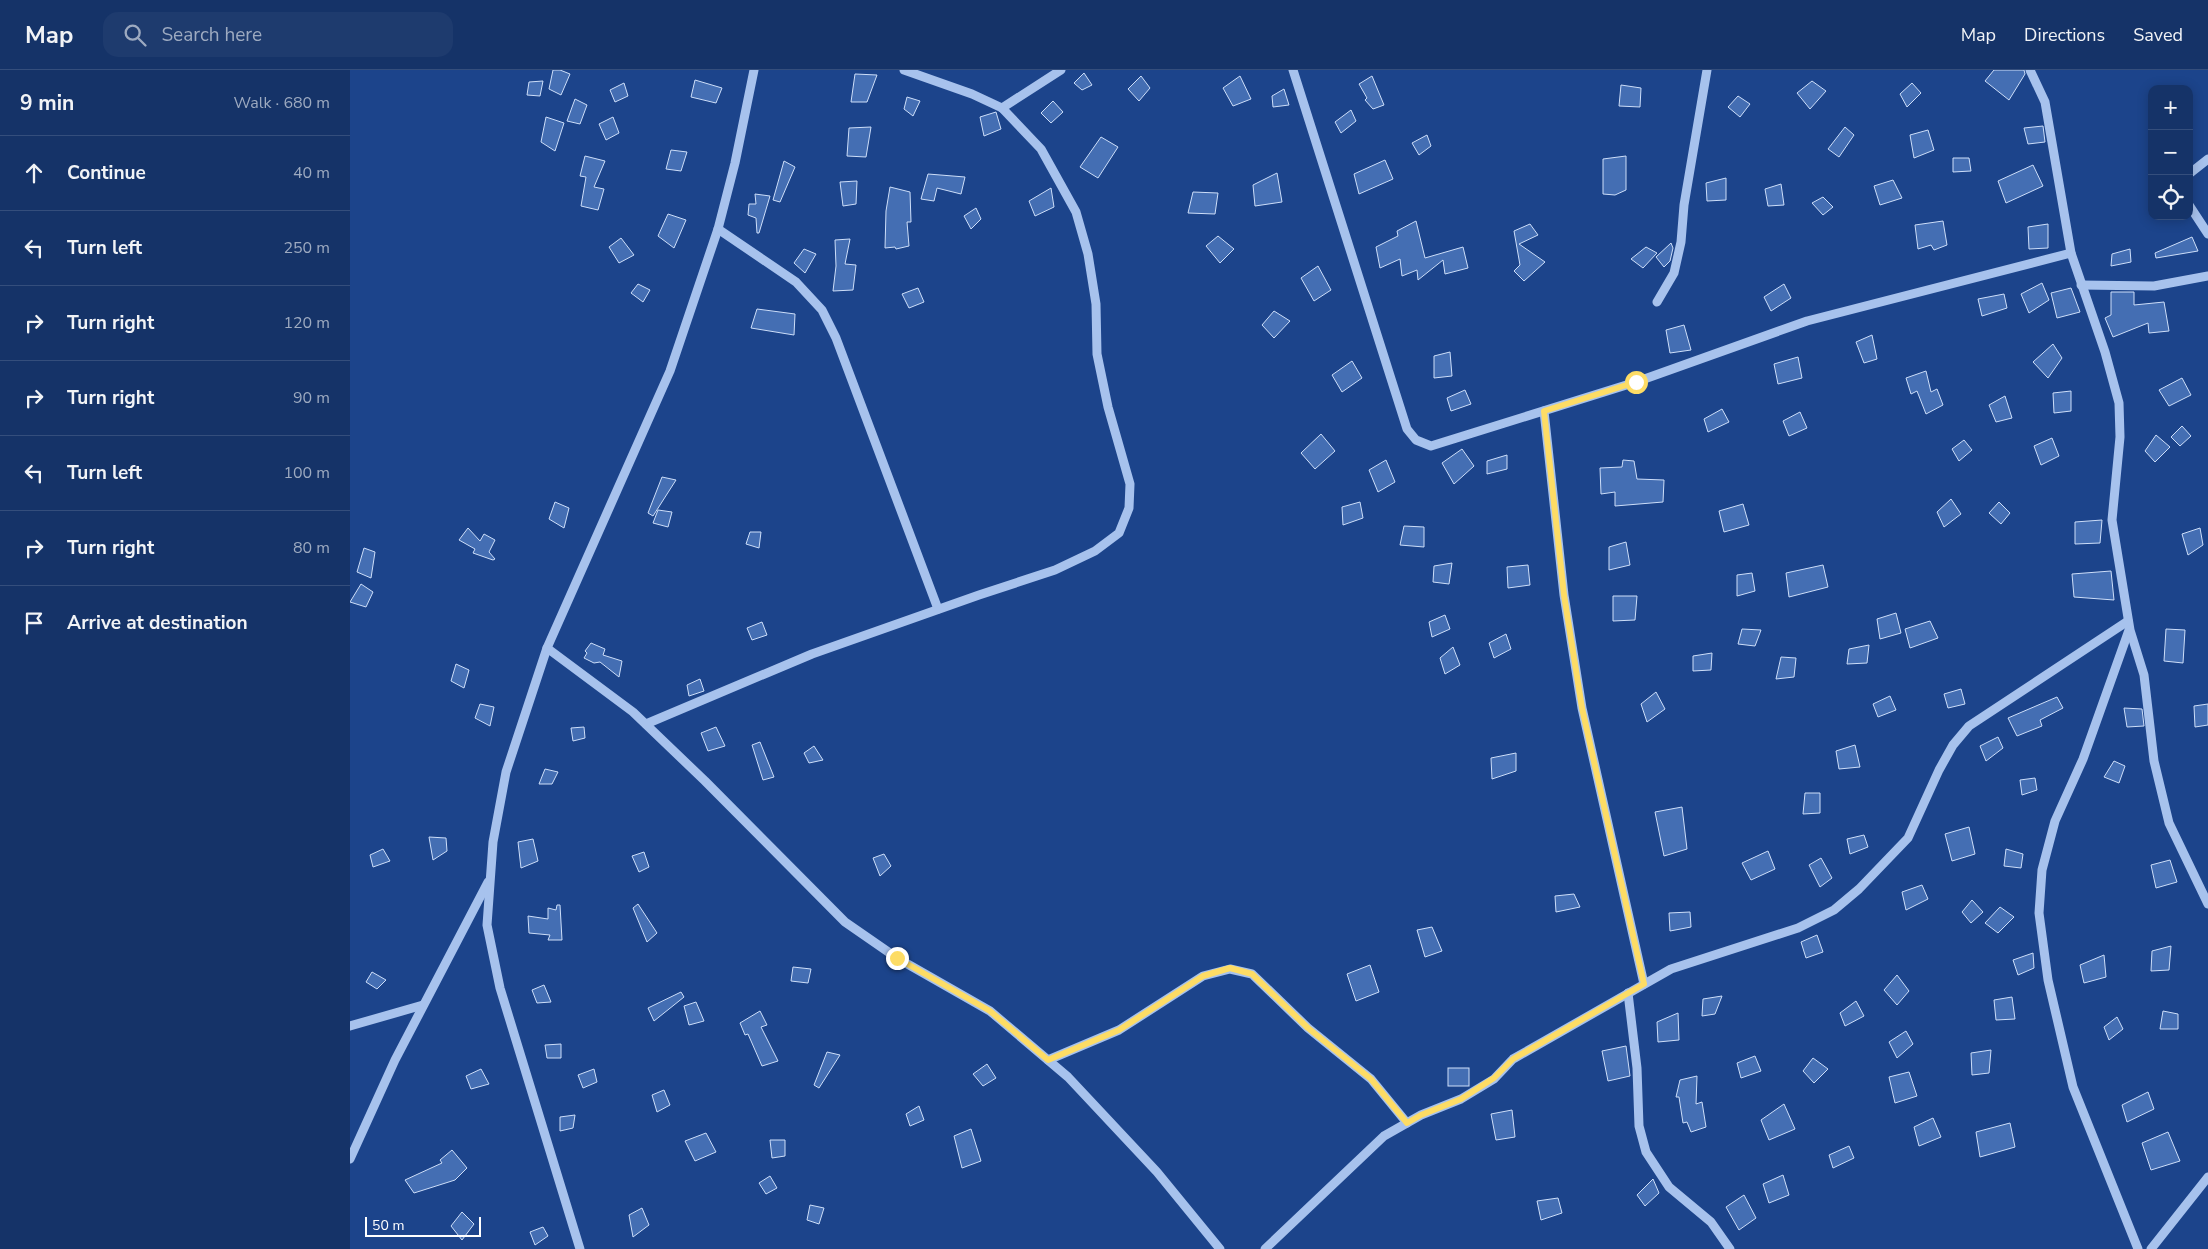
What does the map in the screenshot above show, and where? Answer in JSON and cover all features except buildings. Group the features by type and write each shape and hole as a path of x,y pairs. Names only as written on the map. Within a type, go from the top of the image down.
{"street":[{"path":"580,1249 500,988 487,925 493,842 506,772 547,648 670,371 718,229 735,163 754,70"},
{"path":"646,724 812,654 1055,570 1095,551 1119,533 1129,508 1130,484 1108,408 1097,354 1094,296 1088,254 1076,212 1041,150 1002,108 972,94 904,70"},
{"path":"1002,108 1061,70"},
{"path":"1293,70 1407,429 1416,440 1431,446 1636,382 1807,321 2071,253"},
{"path":"1657,302 1674,273 1679,250 1684,206 1707,70"},
{"path":"2030,70 2045,102 2071,253 2105,352 2118,403 2120,437 2112,520 2129,626 2144,675 2154,761 2169,823 2208,904"},
{"path":"2193,171 2208,159"},
{"path":"2193,213 2208,234"},
{"path":"718,229 796,282 822,310 836,338 938,609"},
{"path":"2081,285 2154,286 2208,276"},
{"path":"1544,411 1564,595 1582,708 1644,984"},
{"path":"1265,1249 1384,1136 1421,1115 1461,1099 1494,1078 1513,1059 1671,969 1798,928 1834,910 1859,888 1908,838 1939,770 1953,745 1969,726 2129,626"},
{"path":"2129,626 2083,759 2055,822 2042,870 2039,913 2048,980 2073,1087 2138,1249"},
{"path":"547,648 633,712 705,781 845,922 897,958 990,1011 1068,1077 1157,1172 1220,1249"},
{"path":"350,1159 394,1060 490,878"},
{"path":"1048,1060 1119,1030 1203,976 1230,968 1252,974 1308,1028 1371,1079 1407,1123"},
{"path":"1628,993 1637,1068 1640,1126 1646,1152 1669,1187 1711,1222 1730,1249"},
{"path":"350,1026 423,1005"},
{"path":"2151,1249 2208,1177"}],"route":[{"path":"897,958 990,1011 1048,1060 1119,1030 1154,1010 1203,976 1230,968 1252,974 1308,1028 1371,1079 1407,1123 1421,1115 1461,1099 1494,1078 1513,1059 1644,984 1582,708 1564,595 1544,411 1636,382"}]}
